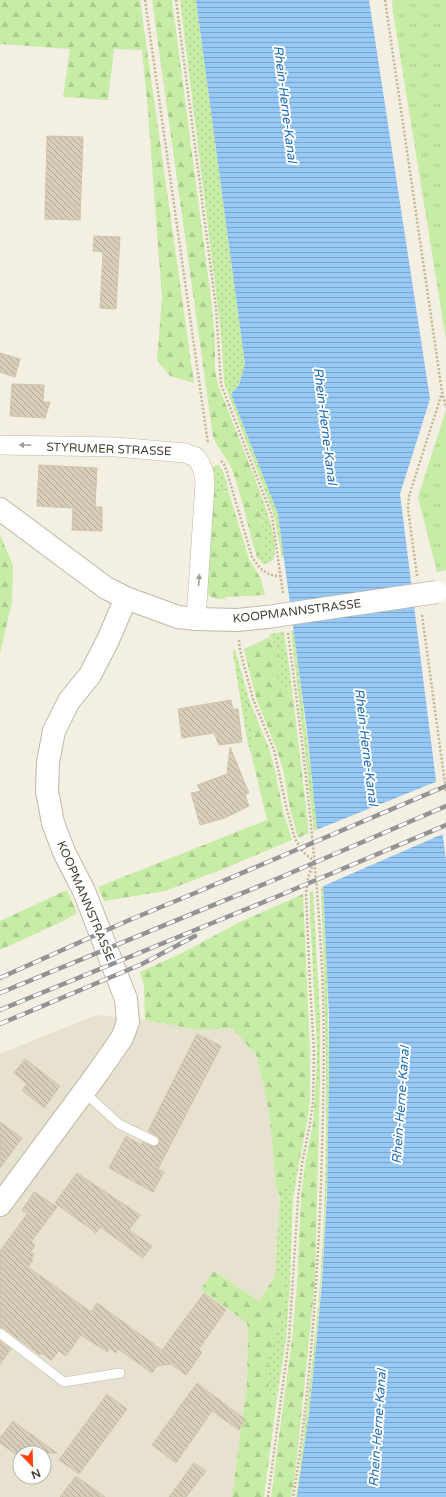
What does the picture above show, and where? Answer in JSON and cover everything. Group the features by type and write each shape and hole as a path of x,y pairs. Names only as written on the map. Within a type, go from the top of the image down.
{"street":[{"name":"STYRUMER STRASSE","path":"0,445 116,447 170,451 206,458"},
{"path":"196,619 206,458"},
{"name":"KOOPMANNSTRASSE","path":"0,509 106,588 126,598 178,617 237,620 441,592"},
{"name":"KOOPMANNSTRASSE","path":"0,1205 122,1038 128,1022 126,999 84,891 64,852 53,823 47,791 48,762 54,731 70,701 90,675 108,640 126,598"}],"lane":[{"path":"84,1091 119,1124 154,1141"},
{"path":"0,1333 64,1382 120,1373"}],"path":[{"path":"145,0 208,440 206,458 224,464 228,472 252,557 266,574 274,577 281,576"},
{"path":"176,0 216,308 221,384 272,516 284,597"},
{"path":"385,0 442,392 446,408"},
{"path":"237,620 240,650 253,699 274,750 295,839 303,852 314,862"},
{"path":"288,632 301,731 314,862 321,951 323,1017 321,1194 317,1282 313,1338 297,1475 293,1497"},
{"path":"268,1497 289,1339 301,1171 313,1102 314,1051 306,894 308,878 314,862"}],"shaded area":[{"path":"96,1015 145,1020 199,1030 232,1028 256,1055 270,1120 276,1187 280,1196 275,1276 259,1301 214,1271 235,1314 247,1323 248,1330 247,1384 232,1497 0,1497 0,1054"}],"green space":[{"path":"0,0 140,0 194,383 170,376 157,360 162,298 142,50 114,49 108,100 63,97 70,49 0,44"},
{"path":"152,0 172,0 212,307 215,345 215,371 218,385 256,481 261,512 263,551 257,557 233,472 213,437"},
{"path":"180,0 196,0 245,364 239,385 231,394 278,514 284,557 282,558 274,515 224,383 218,308"},
{"path":"392,0 446,0 446,340 393,12"},
{"path":"446,410 446,570 437,572 418,497"},
{"path":"217,465 224,474 229,493 226,491 214,493 212,469"},
{"path":"256,481 270,520 275,543 273,560 264,565 257,557 263,551 261,512"},
{"path":"219,491 229,493 249,559 261,579 265,595 225,597 225,599 219,599 212,597 207,592 214,493"},
{"path":"0,535 13,565 12,602 0,653"},
{"path":"291,631 294,631 318,830 314,831"},
{"path":"284,632 292,688 286,689 280,686 277,679 275,645 269,634"},
{"path":"270,637 279,654 278,675 280,686 286,689 292,688 309,833 298,838 290,809 284,773 277,750 256,698 244,649"},
{"path":"235,650 249,699 247,701 254,745 251,753 248,745 233,654 233,651"},
{"path":"249,699 270,751 283,811 292,840 165,891 104,901 98,887 267,820 251,753 254,745 247,700"},
{"path":"323,885 329,1055 327,1183 321,1287 315,1356 305,1444 296,1497 316,1331 323,1233 326,1084 321,886"},
{"path":"67,890 77,913 0,950 0,921"},
{"path":"313,890 320,1017 320,1081 318,1079 316,1080 317,1049 310,914 310,892"},
{"path":"303,894 310,1050 310,1101 299,1164 294,1167 280,1196 276,1187 270,1120 256,1055 232,1028 199,1030 145,1020 144,987 140,972 184,952 240,922"},
{"path":"318,1079 320,1081 315,1282 295,1476 291,1497 271,1497 292,1339 297,1284 301,1198 305,1165 313,1123 316,1080"},
{"path":"299,1164 293,1198 290,1283 286,1339 276,1405 269,1388 268,1375 269,1356 283,1308 284,1281 275,1276 280,1196 294,1167"},
{"path":"214,1271 259,1301 275,1276 284,1281 286,1295 269,1356 269,1388 276,1405 264,1497 232,1497 247,1384 248,1330 247,1323 201,1289"}],"water":[{"name":"Rhein-Herne-Kanal","path":"196,0 369,0 430,399 400,494 446,861 446,1497 297,1497 309,1414 317,1337 327,1195 329,1016 323,885 307,731 278,514 231,394 239,385 245,364"}],"pier":[{"path":"438,781 445,833 321,887 316,830"}],"building":[{"path":"47,136 83,137 80,220 45,219"},
{"path":"94,236 120,237 116,309 100,308 103,252 93,251"},
{"path":"0,353 20,359 15,377 0,372"},
{"path":"12,384 44,385 43,402 50,402 45,418 10,416"},
{"path":"39,465 97,468 95,507 102,507 102,531 72,530 73,508 37,506"},
{"path":"231,700 233,709 238,709 242,742 219,745 214,733 182,738 178,709"},
{"path":"230,747 249,793 245,795 249,806 225,818 200,825 191,793 201,791 197,785 227,774"},
{"path":"197,1034 221,1046 158,1169 164,1172 153,1192 109,1168 126,1136 141,1145 142,1142 154,1147 159,1144 159,1137 148,1131"},
{"path":"25,1059 60,1086 44,1108 22,1090 27,1084 14,1073"},
{"path":"0,1122 22,1138 0,1168"},
{"path":"77,1173 140,1215 129,1230 152,1246 143,1258 100,1227 96,1233 55,1203"},
{"path":"34,1192 57,1207 31,1242 35,1245 31,1252 34,1254 31,1259 33,1260 28,1267 91,1312 97,1303 162,1350 204,1293 226,1310 199,1349 202,1352 186,1375 171,1364 157,1366 152,1373 118,1349 115,1353 110,1348 107,1352 81,1335 66,1356 59,1351 51,1360 41,1353 40,1355 4,1328 0,1327 0,1251 27,1214 22,1210"},
{"path":"0,1341 11,1349 0,1364"},
{"path":"197,1383 246,1420 239,1430 212,1411 176,1463 152,1445"},
{"path":"107,1394 127,1409 79,1474 59,1460"},
{"path":"13,1421 46,1445 12,1445 12,1452 0,1443 0,1438"},
{"path":"194,1463 206,1471 186,1497 169,1497"},
{"path":"76,1476 105,1497 60,1497"}],"railway":[{"path":"0,978 127,921 446,786"},
{"path":"0,993 279,878 446,806"},
{"path":"0,1010 276,897 446,825"},
{"path":"0,1024 142,964 195,936"}]}
